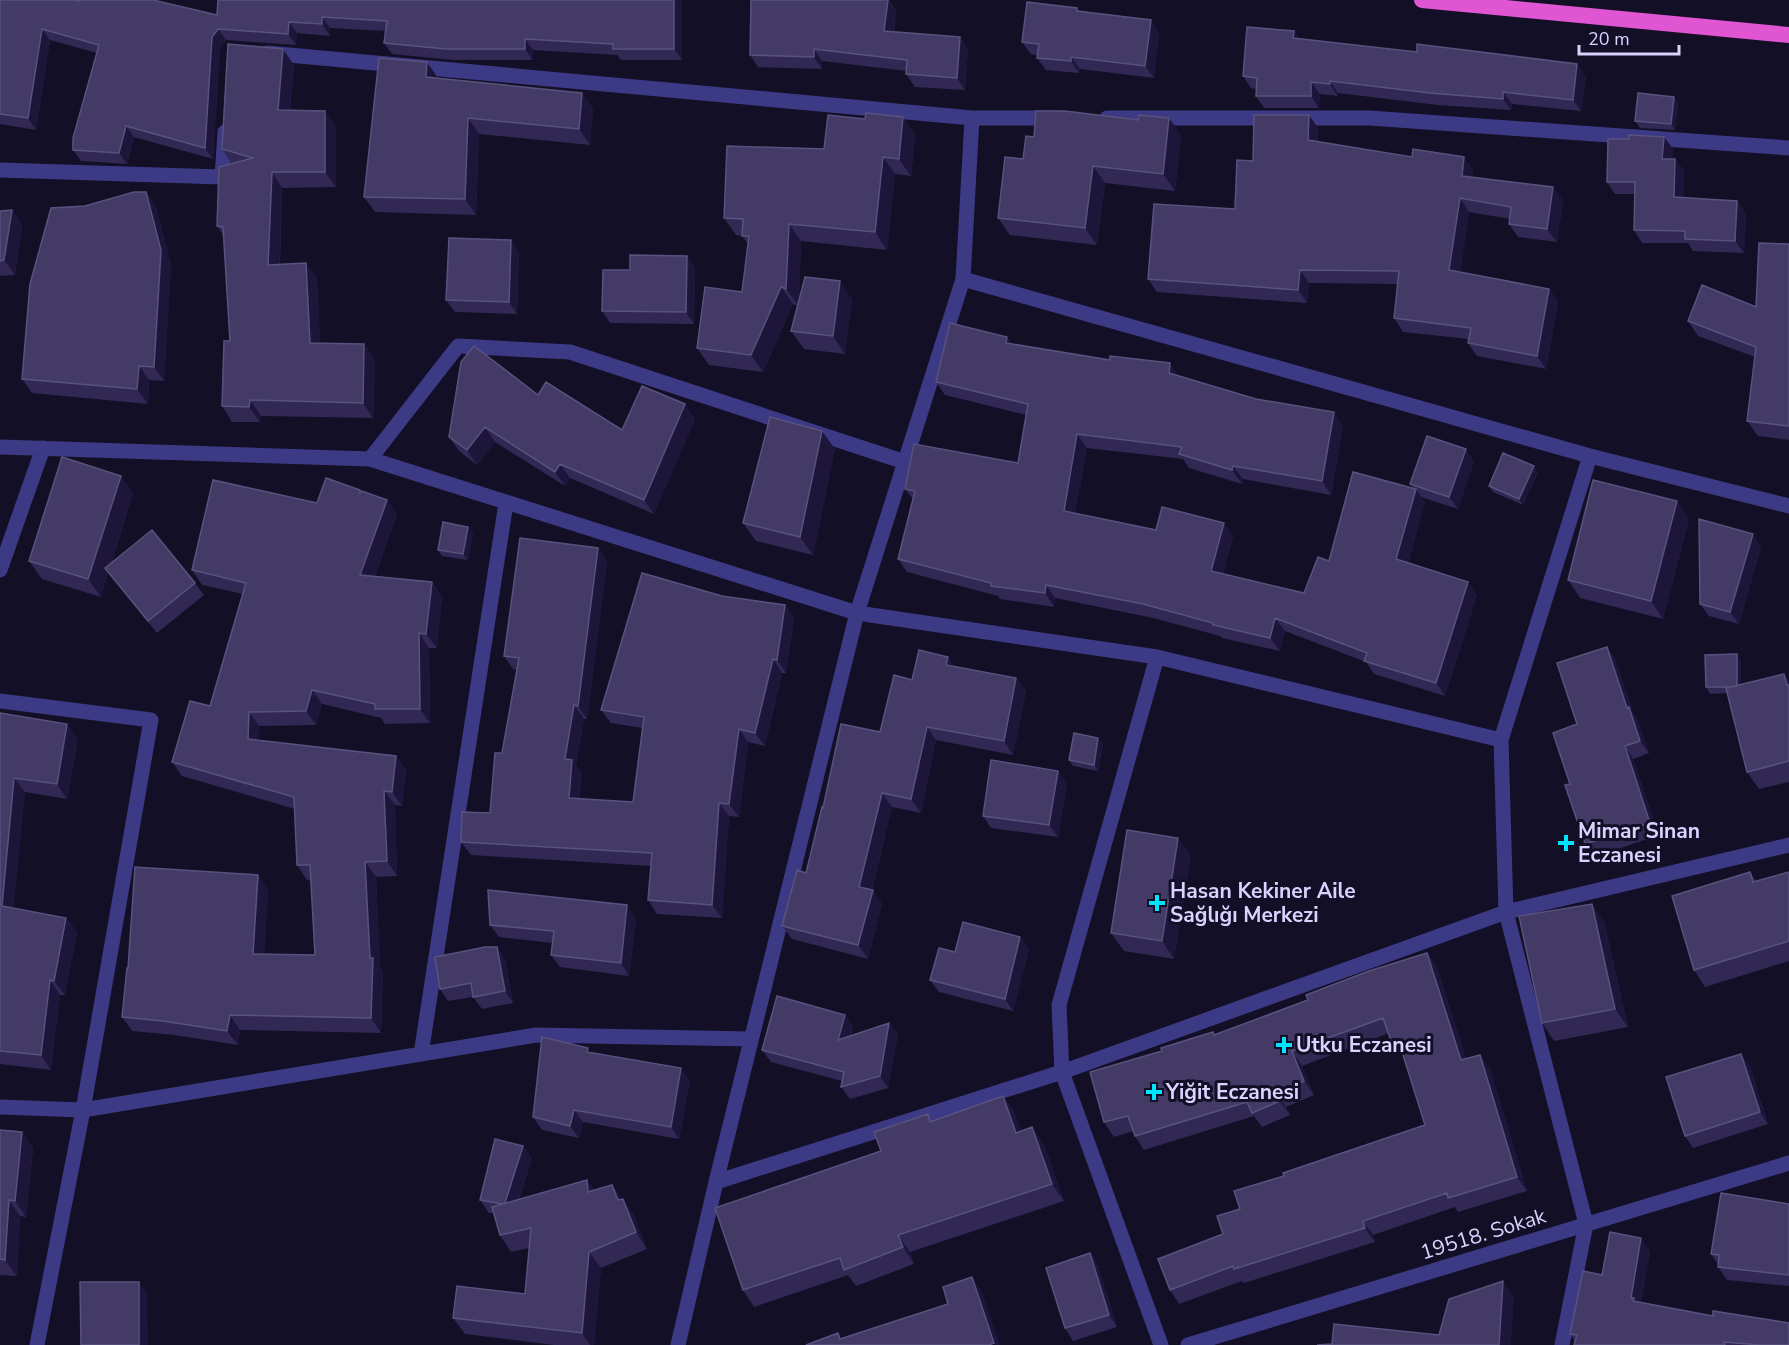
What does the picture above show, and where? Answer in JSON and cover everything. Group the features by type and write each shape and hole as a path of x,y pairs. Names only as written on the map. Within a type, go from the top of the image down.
{"highway":[{"path":"1422,0 1789,35"}],"street":[{"path":"254,52 972,118 1065,118"},
{"path":"678,1345 716,1182 857,613 963,279 972,118"},
{"path":"1089,118 1370,118 1789,148"},
{"path":"0,170 222,177 226,119"},
{"path":"963,279 1590,456 1789,506"},
{"path":"370,459 458,346 570,352 905,462"},
{"path":"0,447 370,459 857,613 1157,657 1501,740"},
{"path":"0,570 43,448"},
{"path":"1562,1345 1586,1224 1506,912 1501,740 1590,456"},
{"path":"421,1054 506,503"},
{"path":"1157,657 1059,1005 1062,1072 1161,1345"},
{"path":"0,700 151,720 83,1110 37,1345"},
{"path":"716,1182 1062,1072 1506,912 1789,845"},
{"path":"0,1107 83,1110 536,1035 751,1039"},
{"name":"19518. Sokak","path":"1188,1345 1789,1163"}],"building":[{"path":"0,0 153,0 217,15 218,0 674,0 674,49 613,49 613,44 525,39 525,49 446,49 384,43 387,21 322,17 322,24 289,22 288,34 218,29 212,37 205,148 126,126 119,153 73,150 73,138 99,45 42,29 28,118 0,114"},
{"path":"751,0 888,0 884,31 960,37 957,78 906,74 907,60 814,49 814,57 750,55"},
{"path":"1027,2 1151,20 1145,66 1071,57 1071,61 1037,58 1039,44 1022,42"},
{"path":"1247,27 1294,31 1293,38 1417,52 1417,44 1577,64 1573,100 1503,92 1503,99 1330,81 1330,84 1311,82 1311,96 1256,96 1257,78 1243,76"},
{"path":"228,44 283,49 278,110 325,111 325,172 272,172 268,265 306,263 310,343 364,344 363,403 250,400 249,407 222,406 224,341 230,341 223,227 217,226 219,167 253,158 222,149"},
{"path":"379,58 427,62 426,77 582,93 579,129 468,118 465,199 364,197"},
{"path":"1638,93 1674,97 1671,124 1635,121"},
{"path":"1036,111 1065,111 1138,120 1139,115 1169,118 1163,174 1093,166 1085,228 998,218 1005,157 1023,159 1026,136 1034,137"},
{"path":"866,113 903,117 899,159 883,157 875,232 789,224 786,289 781,287 751,355 697,348 705,287 742,292 749,236 742,236 743,219 724,218 727,146 824,149 828,115 865,119"},
{"path":"1254,115 1309,115 1308,140 1412,157 1413,149 1464,157 1462,176 1553,187 1547,229 1509,224 1511,207 1460,198 1449,270 1549,289 1537,356 1468,343 1471,328 1394,318 1399,271 1300,270 1298,290 1148,279 1154,204 1235,209 1237,160 1253,161"},
{"path":"1629,135 1664,137 1662,159 1675,159 1674,197 1737,201 1735,241 1685,239 1685,231 1634,230 1635,182 1607,182 1608,139 1629,139"},
{"path":"134,192 146,192 161,250 154,367 139,366 137,389 22,379 30,284 51,208 85,206"},
{"path":"12,210 4,260 0,261 0,211"},
{"path":"449,238 511,240 509,302 446,300"},
{"path":"1759,243 1789,244 1789,426 1747,421 1756,347 1688,321 1702,285 1756,307"},
{"path":"630,255 687,256 686,312 602,311 603,270 630,270"},
{"path":"805,277 840,281 833,336 791,331"},
{"path":"950,323 1007,337 1006,343 1110,360 1110,356 1170,363 1169,373 1256,399 1334,412 1322,481 1233,466 1232,470 1179,454 1182,447 1077,434 1064,511 1156,530 1162,507 1224,523 1211,571 1304,593 1318,557 1329,561 1353,472 1416,489 1396,559 1468,582 1436,683 1364,661 1367,653 1275,618 1270,638 1213,625 1213,623 1143,604 1046,585 1045,593 991,586 991,583 898,559 915,491 905,489 914,444 1018,463 1028,404 936,382"},
{"path":"474,346 538,395 546,382 622,430 642,386 685,404 644,500 560,464 555,472 485,427 467,450 449,437 461,362"},
{"path":"770,417 822,431 800,537 743,523"},
{"path":"1427,436 1466,449 1449,497 1410,484"},
{"path":"1503,453 1534,466 1519,499 1489,486"},
{"path":"62,457 121,476 88,579 29,561"},
{"path":"326,478 360,490 360,493 362,491 387,500 360,575 432,582 426,634 419,633 420,709 375,709 375,704 312,690 306,711 249,712 248,739 396,756 392,792 384,791 387,861 365,862 370,958 373,958 371,1018 230,1015 227,1031 122,1017 135,867 258,875 253,954 315,955 310,865 297,865 294,797 172,762 190,701 210,706 246,583 192,570 213,480 317,503"},
{"path":"1593,480 1677,501 1651,601 1568,580"},
{"path":"1699,519 1753,534 1730,612 1700,604"},
{"path":"443,522 468,527 463,554 438,550"},
{"path":"152,530 195,583 148,621 105,568"},
{"path":"520,538 598,548 578,706 574,705 565,759 572,760 569,798 633,802 644,717 601,710 642,573 722,596 785,605 777,660 773,659 755,733 739,729 729,804 719,803 712,905 648,900 652,853 461,842 462,812 490,813 495,753 502,753 519,658 504,656"},
{"path":"1607,647 1640,741 1625,746 1650,823 1585,844 1565,785 1570,784 1553,733 1577,724 1557,663"},
{"path":"919,650 948,657 946,665 1016,678 1004,741 927,727 911,799 882,793 859,887 873,890 858,945 782,926 797,870 806,873 841,724 880,732 894,675 912,680"},
{"path":"1737,654 1737,686 1706,687 1705,655"},
{"path":"1784,674 1787,685 1789,685 1789,761 1747,772 1726,688"},
{"path":"0,713 67,724 57,784 14,778 2,906 66,918 54,981 50,980 41,1055 0,1051"},
{"path":"1074,733 1098,738 1094,765 1069,760"},
{"path":"991,760 1058,771 1049,825 983,816"},
{"path":"1127,830 1178,838 1162,941 1111,933"},
{"path":"1750,872 1753,882 1789,872 1789,941 1694,970 1672,896"},
{"path":"488,890 627,905 621,963 551,955 554,931 490,925"},
{"path":"1592,904 1615,1009 1542,1023 1519,916"},
{"path":"963,922 1020,937 1005,999 930,980 939,948 955,952"},
{"path":"485,947 497,947 505,991 473,997 471,983 440,989 435,957"},
{"path":"1427,953 1461,1060 1480,1055 1517,1177 1448,1198 1447,1193 1363,1221 1365,1228 1234,1269 1233,1266 1170,1290 1158,1259 1223,1234 1217,1216 1240,1209 1234,1191 1284,1176 1283,1173 1425,1125 1398,1039 1391,1041 1383,1018 1292,1051 1304,1081 1276,1093 1280,1101 1252,1113 1247,1102 1135,1136 1128,1116 1104,1122 1090,1072 1162,1051 1161,1048 1213,1032 1214,1035 1308,1000 1306,995 1369,971"},
{"path":"777,996 845,1015 838,1040 889,1023 880,1076 841,1087 844,1072 762,1050"},
{"path":"542,1037 588,1048 587,1052 681,1068 671,1127 574,1110 570,1126 533,1117"},
{"path":"1741,1054 1760,1112 1685,1136 1666,1077"},
{"path":"1003,1096 1016,1133 1032,1127 1052,1184 898,1235 903,1247 844,1270 840,1258 743,1290 715,1208 881,1151 874,1132 928,1114 930,1122"},
{"path":"0,1130 22,1132 15,1201 9,1200 5,1260 0,1259"},
{"path":"495,1139 523,1146 505,1203 502,1204 480,1200"},
{"path":"587,1180 588,1192 612,1185 618,1200 623,1199 636,1232 589,1252 582,1333 453,1318 457,1286 525,1294 531,1228 500,1235 492,1207"},
{"path":"1721,1193 1789,1204 1789,1275 1718,1267 1719,1255 1711,1254"},
{"path":"1610,1232 1641,1238 1631,1298 1634,1298 1633,1301 1713,1316 1713,1311 1789,1323 1789,1345 1724,1342 1725,1345 1574,1345 1577,1335 1570,1334 1583,1271 1602,1275"},
{"path":"1090,1253 1109,1315 1065,1328 1046,1268"},
{"path":"972,1277 994,1343 989,1345 806,1345 838,1333 840,1339 948,1304 943,1287"},
{"path":"1503,1281 1499,1345 1317,1345 1332,1344 1334,1324 1439,1335 1449,1299"},
{"path":"80,1282 139,1282 139,1345 81,1345"}],"place":[{"name":"Mimar Sinan Eczanesi","path":"1566,843"},
{"name":"Hasan Kekiner Aile Sağlığı Merkezi","path":"1157,903"},
{"name":"Utku Eczanesi","path":"1284,1045"},
{"name":"Yiğit Eczanesi","path":"1154,1092"}]}
